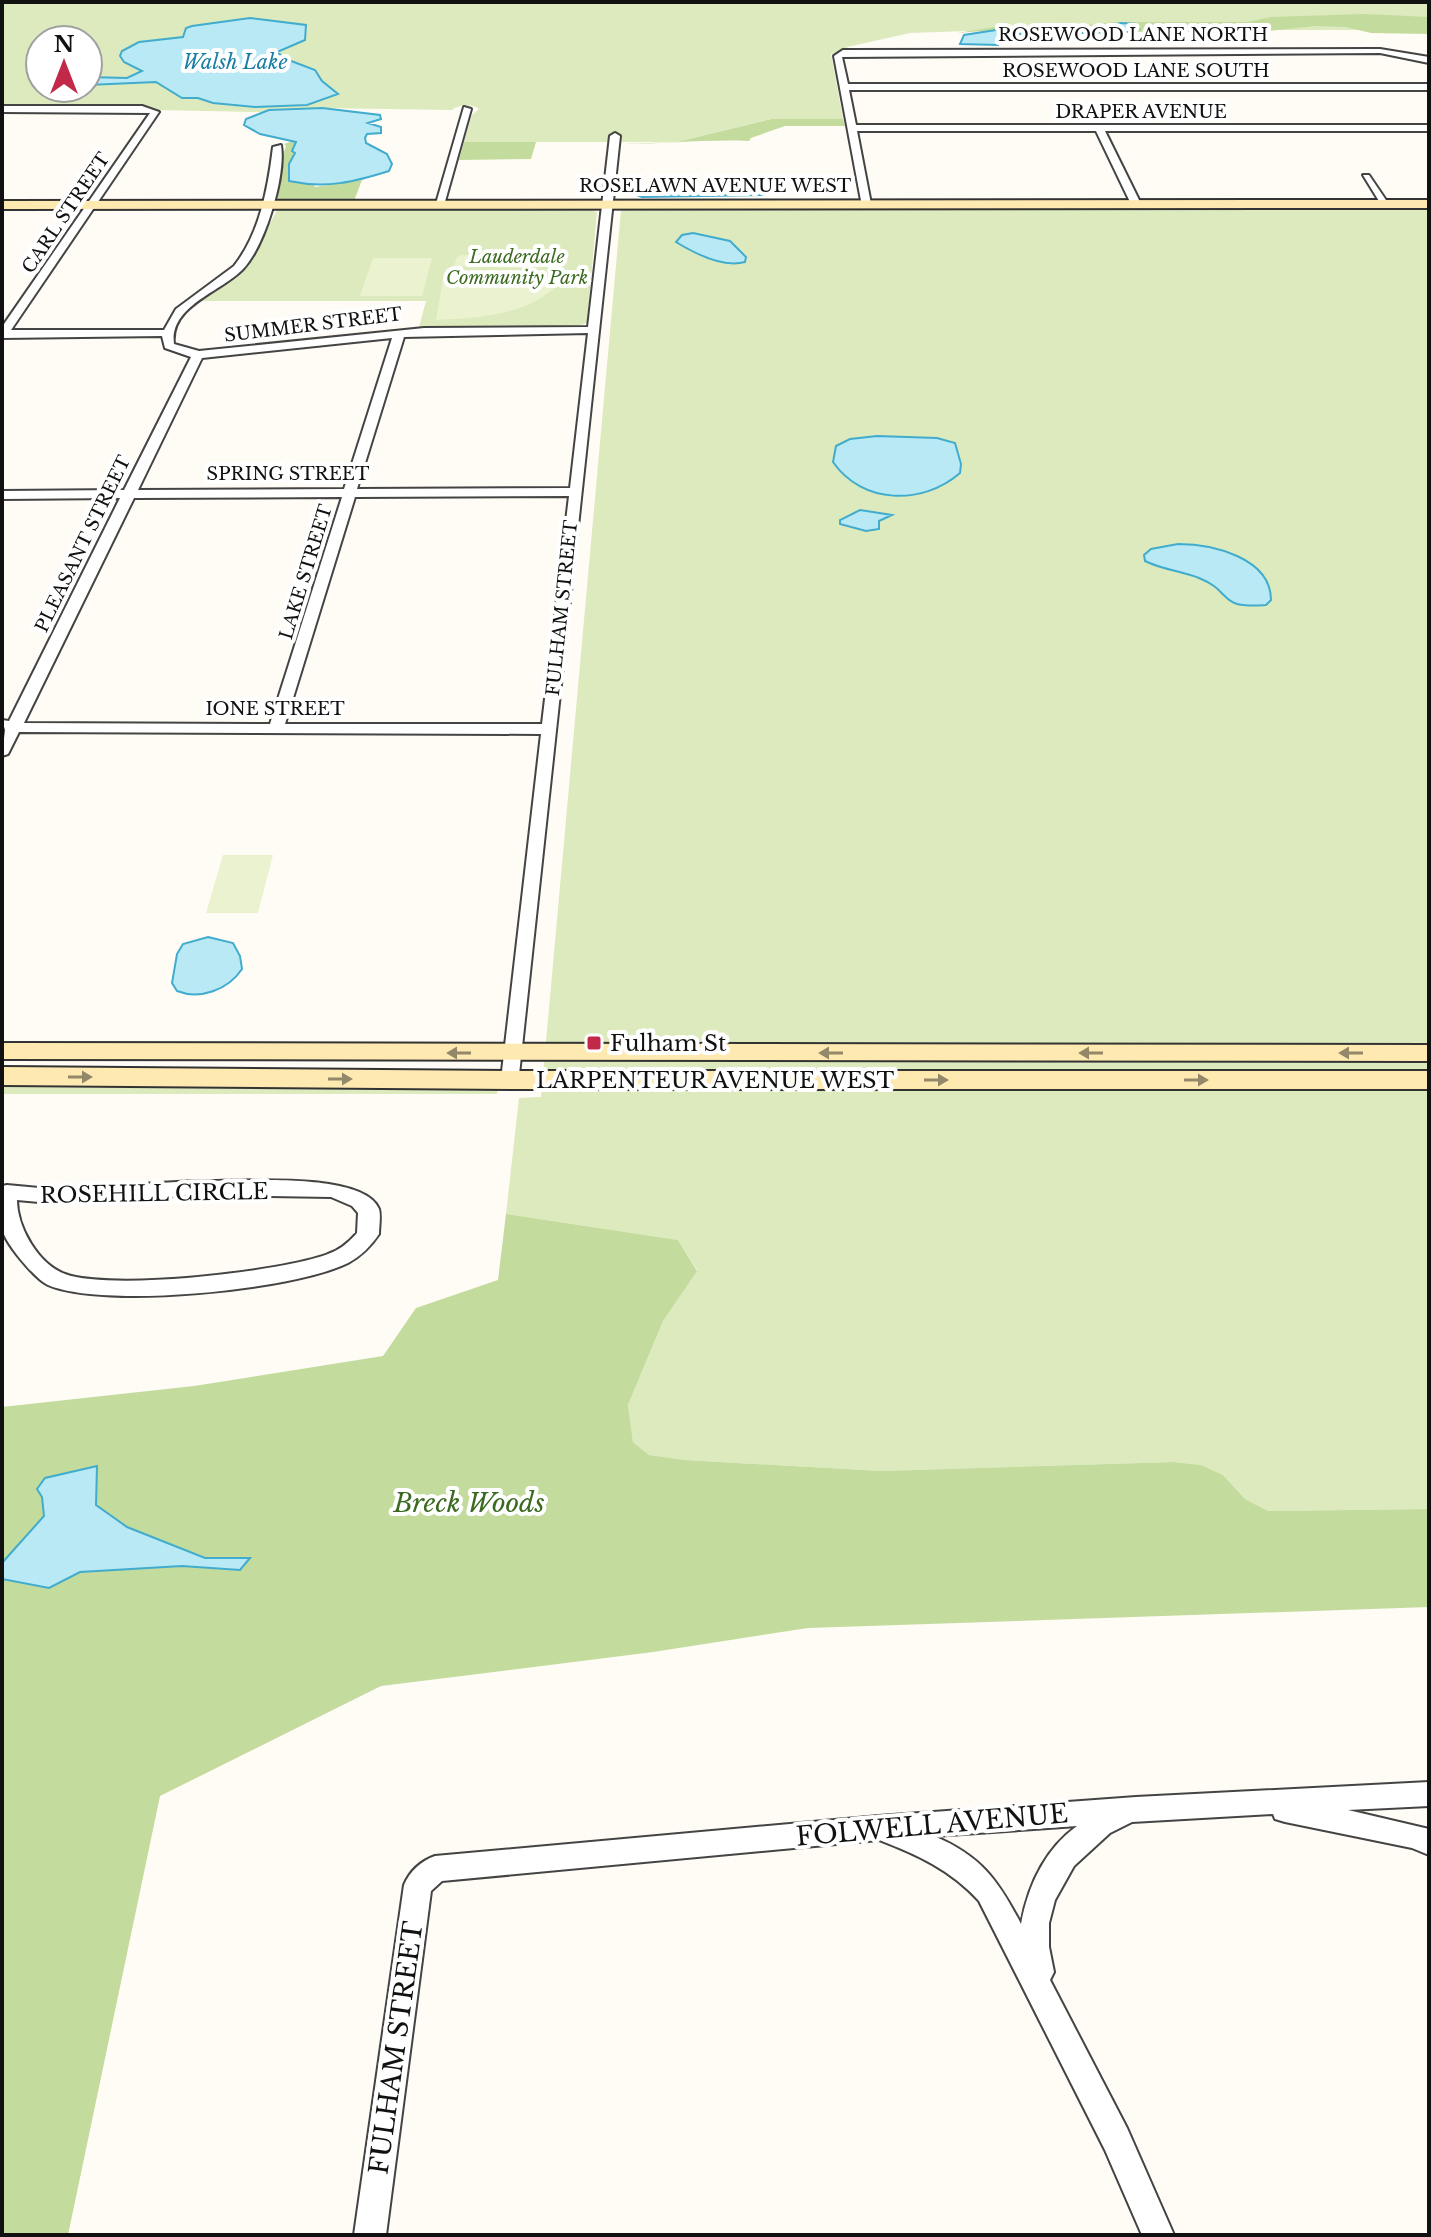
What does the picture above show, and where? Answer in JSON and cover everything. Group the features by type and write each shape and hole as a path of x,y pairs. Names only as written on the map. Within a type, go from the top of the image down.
{"main road":[{"name":"ROSELAWN AVENUE WEST","path":"2,205 270,202 439,205 1429,204"},
{"name":"LARPENTEUR AVENUE WEST","path":"2,1051 512,1067 1429,1080"},
{"name":"LARPENTEUR AVENUE WEST","path":"2,1076 1429,1053"}],"street":[{"name":"ROSEWOOD LANE NORTH","path":"844,87 838,56 843,52 859,51 1380,51 1429,60"},
{"name":"ROSEWOOD LANE SOUTH","path":"844,87 1429,87"},
{"path":"844,87 866,204"},
{"name":"CARL STREET","path":"2,109 155,112 2,334"},
{"path":"439,205 467,109"},
{"name":"DRAPER AVENUE","path":"853,128 1429,128"},
{"path":"1099,128 1136,204"},
{"name":"FULHAM STREET","path":"512,1067 615,136"},
{"path":"2,334 168,333 186,305 241,265 270,202 278,147"},
{"path":"1366,177 1386,204"},
{"name":"SUMMER STREET","path":"168,333 169,346 198,355 267,351 446,330 595,330"},
{"name":"LAKE STREET","path":"276,729 399,334"},
{"name":"PLEASANT STREET","path":"2,751 8,726 198,355"},
{"name":"SPRING STREET","path":"2,495 575,492"},
{"name":"IONE STREET","path":"8,726 548,729"},
{"name":"ROSEHILL CIRCLE","path":"195,1188 334,1190 359,1201 369,1211 370,1221 368,1234 360,1245 333,1261 221,1282 94,1287 70,1284 43,1271 9,1223 4,1191 50,1196 195,1188"},
{"name":"FOLWELL AVENUE","path":"435,1869 879,1828 1136,1809 1429,1794"},
{"path":"1257,1804 1416,1836 1429,1842"},
{"path":"1051,2010 1037,1964 1035,1941 1038,1909 1049,1879 1066,1853 1089,1832 1107,1820 1136,1809"},
{"path":"879,1828 946,1852 974,1873 1001,1912 1116,2139 1158,2235"},
{"name":"FULHAM STREET","path":"370,2235 418,1885 435,1869"}],"green space":[{"path":"2,2 1429,2 1429,30 996,30 910,33 847,47 848,50 831,54 843,119 770,119 677,142 464,142 472,115 479,109 469,106 452,110 322,108 262,112 2,107"},
{"path":"1364,14 1429,17 1429,34 1371,33 1346,27 1316,26 1268,31 1127,32 1139,29 1136,24 1121,23 1069,31 957,33 994,27 1057,28 1115,22 1248,22 1271,17"},
{"path":"771,119 843,119 845,126 785,126 749,141 623,144 677,142"},
{"path":"296,142 296,152 315,187 362,180 354,201 278,200 284,144"},
{"path":"464,142 536,142 531,159 459,160"},
{"name":"Lauderdale Community Park","path":"584,209 597,212 587,323 578,326 419,327 426,301 199,301 248,266 277,210"},
{"path":"621,210 1429,210 1429,1509 1268,1511 1245,1499 1223,1475 1201,1465 1174,1462 882,1471 685,1460 649,1455 633,1442 628,1405 663,1321 697,1270 678,1240 506,1214 519,1098 541,1097"},
{"path":"457,257 533,257 531,266 526,268 454,266"},
{"path":"373,258 432,258 422,296 360,296"},
{"path":"456,271 560,283 547,294 518,309 485,316 436,320 444,274"},
{"path":"223,855 273,855 258,913 206,913"},
{"path":"2,1087 498,1090 497,1094 2,1094"},
{"name":"Breck Woods","path":"506,1214 678,1240 697,1271 663,1321 628,1405 633,1442 649,1455 685,1460 882,1471 1174,1462 1201,1465 1223,1475 1245,1499 1268,1511 1429,1509 1429,1607 808,1628 653,1652 381,1686 160,1796 68,2235 2,2235 2,1579 49,1588 80,1572 182,1566 240,1570 249,1558 205,1558 127,1527 96,1505 97,1466 42,1497 44,1516 2,1563 2,1407 194,1386 383,1356 416,1308 498,1280"}],"water":[{"name":"Walsh Lake","path":"250,18 306,25 305,40 277,52 286,59 315,70 322,81 338,94 307,105 255,107 182,98 156,82 104,84 104,77 127,78 142,71 124,62 120,56 122,51 139,42 183,37 186,28"},
{"path":"1121,23 1136,24 1139,29 1127,32 1014,34 999,38 998,45 960,44 964,35 996,30 1095,29"},
{"name":"Walsh Lake","path":"322,108 380,115 381,119 368,123 381,127 381,133 367,134 365,138 366,143 387,154 392,164 389,171 340,183 289,181 289,164 296,142 260,134 244,125 246,119 269,110"},
{"path":"651,190 766,195 642,197 629,192"},
{"path":"693,233 730,241 746,257 745,262 719,261 676,242 682,235"},
{"path":"877,436 937,438 955,443 961,464 960,473 945,484 911,495 876,493 860,486 845,476 833,462 836,446 850,439"},
{"path":"860,510 892,515 879,521 879,529 866,531 840,524 840,520"},
{"path":"1178,544 1207,547 1238,556 1261,574 1271,600 1266,605 1250,606 1232,602 1210,583 1145,561 1144,555 1151,549"},
{"path":"208,937 233,943 242,969 229,983 213,991 186,994 177,991 172,983 177,954 183,944"},
{"path":"97,1466 96,1505 127,1527 205,1558 250,1558 240,1570 182,1566 80,1572 49,1588 2,1579 2,1563 44,1516 42,1497 37,1489 45,1478"}],"place":[{"name":"Fulham St","path":"594,1043"}]}
